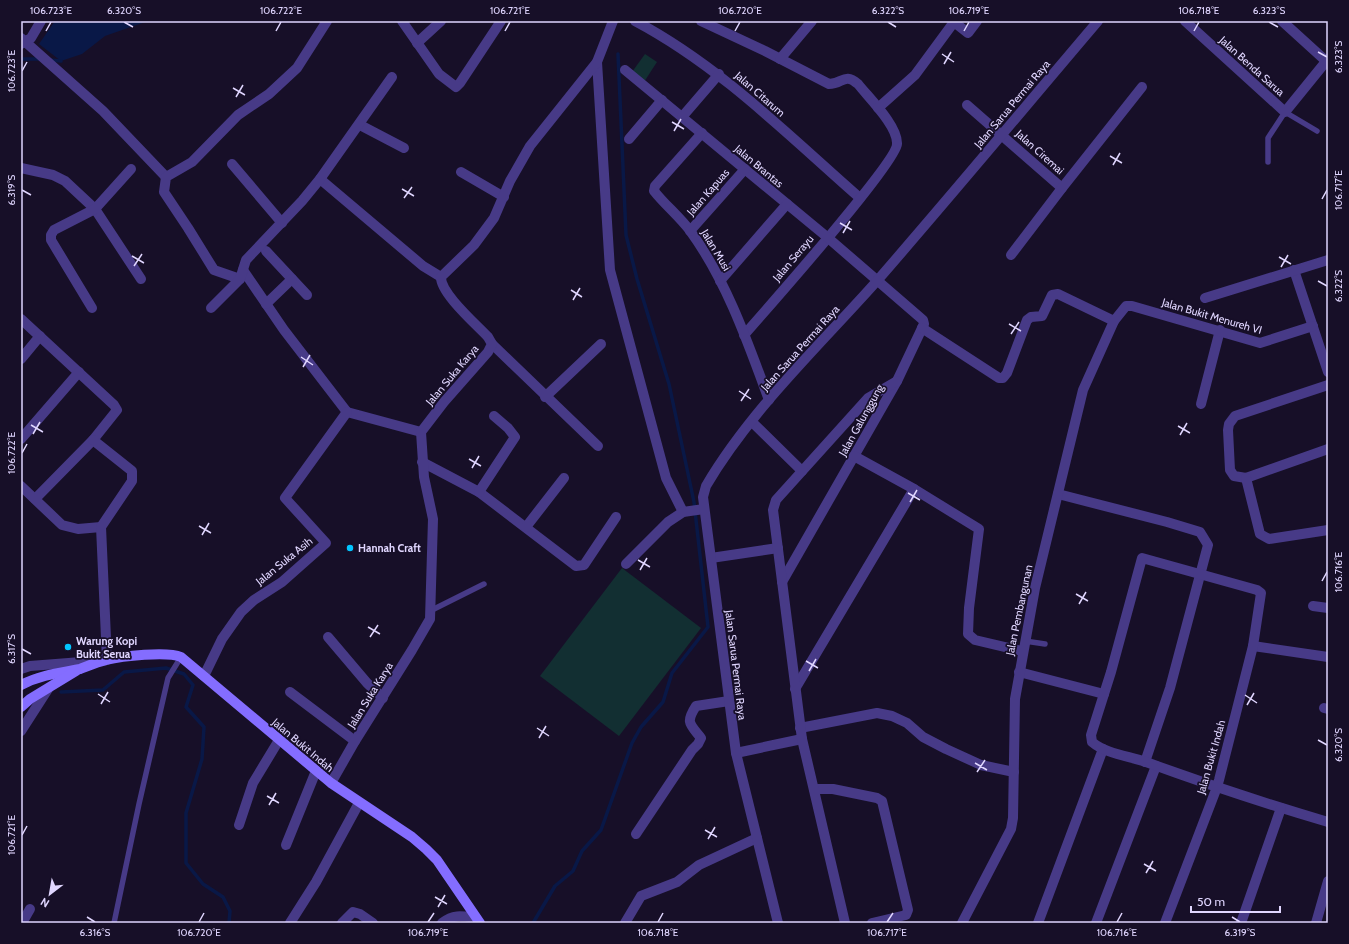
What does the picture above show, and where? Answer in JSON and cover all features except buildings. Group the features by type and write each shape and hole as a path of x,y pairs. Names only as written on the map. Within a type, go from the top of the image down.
{"main road":[{"path":"21,685 54,673 80,669 107,660 162,654 175,655 179,662"},
{"name":"Jalan Bukit Indah","path":"179,662 204,676 331,783 412,838 437,860 478,921"},
{"path":"21,707 30,699 80,669"}],"street":[{"path":"41,21 31,38 25,42 103,111 166,177"},
{"path":"166,177 192,162 238,115 269,94 297,68 327,21"},
{"path":"402,21 439,74 456,87 465,77 501,21"},
{"path":"417,43 441,21"},
{"name":"Jalan Citarum","path":"635,21 660,34 719,74 860,198"},
{"path":"701,21 712,23 780,59 812,21"},
{"path":"878,108 916,75 954,22 968,33 976,21"},
{"name":"Jalan Sarua Permai Raya","path":"778,923 736,753 711,558 694,510 703,497 706,486 769,400 877,281 1098,21"},
{"name":"Jalan Benda Sarua","path":"1185,21 1285,112"},
{"path":"1282,21 1327,60 1285,112"},
{"path":"320,179 423,266 441,277 474,245 494,218 510,181 530,146 597,62 610,22"},
{"name":"Jalan Serayu","path":"744,335 860,198 893,155 898,145 896,134 878,108 851,78 846,78 834,84 829,84 780,59"},
{"path":"597,62 610,270 666,478 694,510 668,522 626,564"},
{"name":"Jalan Brantas","path":"625,70 787,204 877,281"},
{"path":"682,117 719,74"},
{"path":"211,308 242,274 246,260 282,223 320,179 360,125 392,77"},
{"path":"1011,255 1142,87"},
{"path":"629,139 662,100"},
{"name":"Jalan Ciremai","path":"967,105 1062,188"},
{"path":"360,125 404,148"},
{"name":"Jalan Musi","path":"702,133 655,186 654,191 690,231 720,281 744,335 769,400"},
{"path":"232,164 282,223"},
{"path":"92,308 51,240 51,235 54,230 95,209 131,169"},
{"name":"Jalan Kapuas","path":"690,231 745,169"},
{"path":"22,171 54,175 65,181 95,209 141,279"},
{"path":"461,172 504,197"},
{"path":"166,177 164,192 188,228 211,267 221,274 242,274"},
{"path":"720,281 787,204"},
{"path":"266,251 307,295"},
{"path":"1205,298 1328,260"},
{"path":"1294,270 1328,372"},
{"path":"242,274 347,412 421,432"},
{"name":"Jalan Suka Karya","path":"331,783 430,619 433,519 422,462 421,432 444,402 488,352 492,344 488,337 449,295 441,277"},
{"path":"266,304 292,278"},
{"path":"877,281 923,320 924,324 922,328 999,378 1003,378 1007,373 1027,320 1031,317 1042,316 1052,295 1058,294 1114,321"},
{"name":"Jalan Bukit Menureh VI","path":"1126,306 1132,306 1220,330 1260,343 1313,326"},
{"name":"Jalan Pembangunan","path":"962,923 1011,829 1013,818 1015,699 1023,646 1035,588 1083,390 1090,371 1114,321 1126,306"},
{"path":"21,319 114,405 117,410 93,440 35,499"},
{"name":"Jalan Galunggung","path":"782,582 897,381 922,328"},
{"path":"1201,404 1220,330"},
{"path":"21,359 40,336"},
{"path":"492,344 598,446"},
{"path":"545,396 601,344"},
{"path":"21,439 79,372"},
{"path":"845,923 800,728 773,510 774,504 868,398 897,381"},
{"path":"1328,384 1235,416 1228,430 1230,470 1234,476 1246,478 1328,449"},
{"name":"Jalan Suka Asih","path":"204,676 222,638 241,612 254,600 282,582 326,543 285,498 347,412"},
{"path":"478,492 515,437 508,428 494,416"},
{"path":"752,422 802,471"},
{"path":"21,669 30,666 107,660 101,527 130,485 133,474 132,471 93,440"},
{"path":"854,456 914,489 979,529 969,608 968,634 975,640 1023,646"},
{"path":"422,462 478,492 576,566 584,565 616,517"},
{"path":"526,527 564,478"},
{"path":"1246,478 1260,534 1263,538 1268,539 1328,530"},
{"path":"21,486 62,525 78,529 101,527"},
{"path":"795,689 914,489"},
{"path":"1058,494 1200,532 1208,545 1170,688 1145,762"},
{"path":"711,558 778,548"},
{"path":"1200,576 1143,558 1140,560 1104,694 1091,735 1092,742 1103,749 1328,822"},
{"name":"Jalan Bukit Indah","path":"1165,923 1217,787 1253,646 1261,593 1257,590 1200,576"},
{"path":"1312,606 1328,608"},
{"path":"328,638 382,698"},
{"path":"1253,646 1328,657"},
{"path":"1019,672 1104,694"},
{"path":"21,731 48,689"},
{"path":"290,692 355,741"},
{"path":"636,834 692,750 701,741 701,738 690,725 689,721 696,706 729,701"},
{"path":"800,728 877,713 892,716 907,723 923,737 946,749 981,765 1014,772"},
{"path":"736,753 802,739"},
{"path":"239,825 253,783 279,740"},
{"path":"1038,923 1103,749"},
{"path":"1096,923 1156,766"},
{"path":"286,845 316,771"},
{"path":"814,789 833,789 877,798 882,801 908,913 906,915 872,923"},
{"path":"290,923 316,882 359,803"},
{"path":"1241,923 1281,808"},
{"path":"625,923 641,896 677,882 699,865 757,838"},
{"path":"1316,923 1328,881"},
{"path":"22,923 30,909"},
{"path":"342,923 353,912 360,914 373,923"},
{"path":"442,923 450,917 458,915 478,921"}],"lane":[{"path":"1268,162 1268,138 1285,112 1317,131"},
{"path":"430,611 484,584"},
{"path":"1023,646 1045,644"},
{"path":"114,923 168,678 179,662"}],"green space":[{"path":"645,54 657,62 644,82 632,72"},
{"path":"622,568 701,628 619,736 540,676"}],"water":[{"path":"55,21 148,21 105,36 82,54 61,61 39,44"}],"waterway":[{"path":"533,923 555,886 573,871 582,851 601,830 632,743 641,727 663,702 672,673 708,627 694,502 669,384 637,279 626,235 618,54"},
{"path":"21,59 42,59"},
{"path":"50,60 61,61"},
{"path":"61,692 103,690 124,672 166,668 184,674 193,685 186,707 204,727 202,759 186,813 186,863 203,884 223,897 230,911 229,923"}],"place":[{"name":"Hannah Craft","path":"350,548"},
{"name":"Warung Kopi Bukit Serua","path":"68,647"}]}
